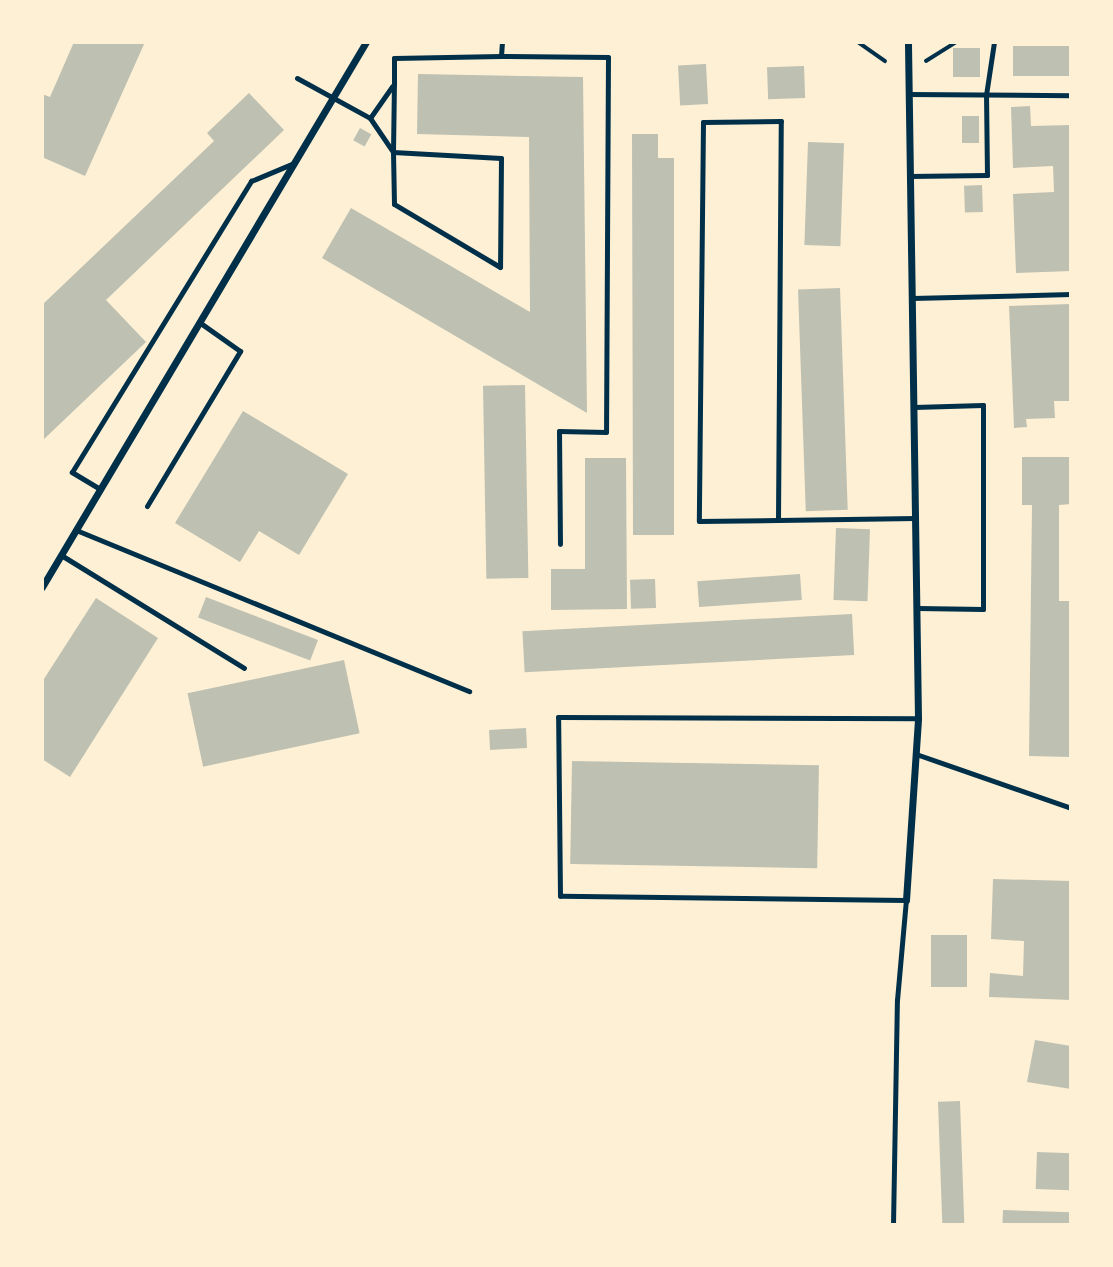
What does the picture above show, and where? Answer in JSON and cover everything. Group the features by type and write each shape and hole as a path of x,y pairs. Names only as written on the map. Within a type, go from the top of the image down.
{"street":[{"path":"42,587 366,42"},
{"path":"906,900 918,719 908,42"}],"lane":[{"path":"501,56 502,42"},
{"path":"910,176 987,175 986,95 994,42"},
{"path":"393,152 502,158 500,267 394,204 393,152 394,58 608,57 606,432 559,430 560,544"},
{"path":"297,78 369,118 393,152"},
{"path":"369,118 394,84"},
{"path":"908,94 1071,95"},
{"path":"779,520 780,121 703,122 699,521 779,520 916,518"},
{"path":"100,489 72,472 251,181 294,163"},
{"path":"912,298 1071,294"},
{"path":"147,506 240,351 199,322"},
{"path":"914,407 983,405 983,609 918,608"},
{"path":"76,530 469,691"},
{"path":"61,555 244,668"},
{"path":"893,1225 897,1000 906,900 559,896 558,717 918,719"},
{"path":"916,754 1071,808"}],"path":[{"path":"858,42 885,61"},
{"path":"926,61 956,42"}],"building":[{"path":"74,42 145,42 85,176 42,157 42,94 50,97"},
{"path":"1013,46 1071,46 1071,76 1013,76"},
{"path":"953,48 980,48 980,77 953,77"},
{"path":"706,64 708,104 680,105 678,65"},
{"path":"804,66 805,98 768,99 767,67"},
{"path":"418,74 583,77 587,413 322,258 351,208 530,312 529,137 417,134"},
{"path":"249,93 284,130 106,300 146,342 42,441 42,305 214,141 207,133"},
{"path":"1030,106 1031,126 1071,125 1071,271 1016,273 1013,194 1054,192 1053,166 1013,168 1011,107"},
{"path":"962,116 979,116 979,143 962,143"},
{"path":"360,128 371,134 365,147 353,140"},
{"path":"632,134 658,134 658,158 674,158 674,535 633,535"},
{"path":"808,142 844,143 840,246 804,245"},
{"path":"982,185 983,212 965,213 964,186"},
{"path":"840,288 848,510 806,511 798,289"},
{"path":"1071,304 1071,401 1054,401 1055,418 1026,419 1027,427 1014,428 1009,306"},
{"path":"525,385 528,578 486,579 483,386"},
{"path":"243,411 348,474 299,555 259,531 240,562 175,523"},
{"path":"1022,457 1070,457 1071,504 1059,505 1059,601 1071,601 1070,757 1029,756 1032,505 1022,505"},
{"path":"585,458 626,458 627,609 551,610 551,569 585,569"},
{"path":"836,528 870,529 867,601 833,600"},
{"path":"800,574 802,600 699,607 697,581"},
{"path":"655,579 656,608 631,609 630,580"},
{"path":"206,597 318,640 310,661 198,618"},
{"path":"96,598 158,638 70,777 42,759 42,682"},
{"path":"852,614 854,655 525,672 522,631"},
{"path":"344,660 360,733 203,767 187,693"},
{"path":"526,728 527,748 490,750 489,730"},
{"path":"572,761 819,765 817,868 570,864"},
{"path":"993,879 1071,881 1071,1000 989,997 990,973 1023,976 1024,941 991,939"},
{"path":"931,935 967,935 967,987 931,987"},
{"path":"1035,1040 1071,1046 1071,1089 1027,1082"},
{"path":"960,1101 964,1225 942,1225 938,1102"},
{"path":"1037,1152 1071,1153 1070,1190 1036,1189"},
{"path":"1003,1210 1071,1212 1071,1225 1002,1225"}]}
